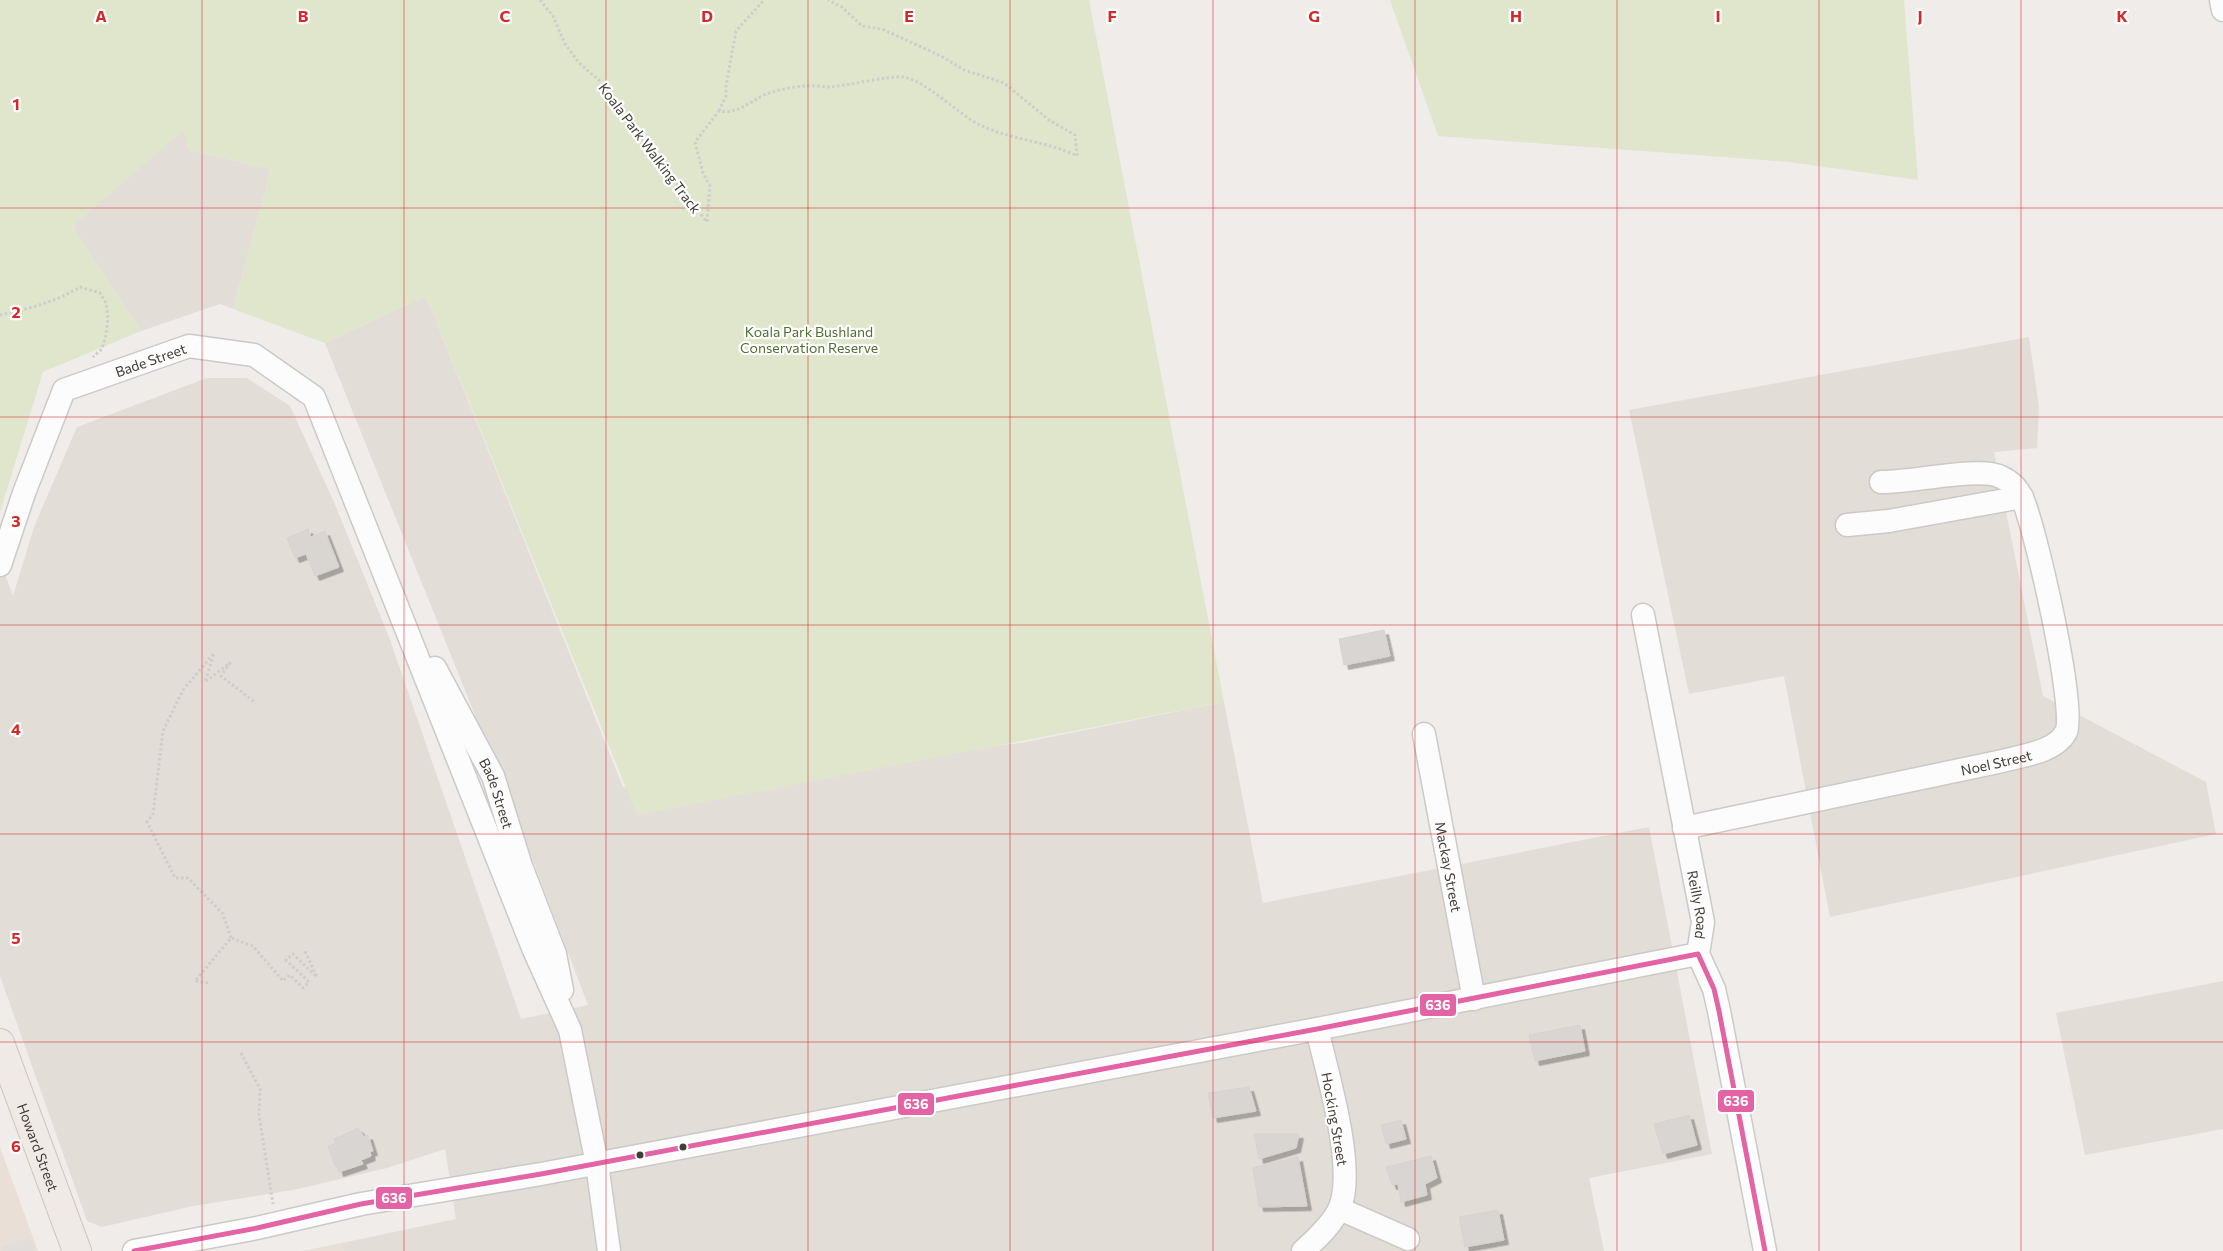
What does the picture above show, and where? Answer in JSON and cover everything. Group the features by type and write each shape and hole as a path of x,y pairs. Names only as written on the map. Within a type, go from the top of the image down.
{"main road":[{"name":"Howard Street","path":"0,1043 77,1251"}],"street":[{"path":"2221,0 2223,10"},
{"name":"Bade Street","path":"0,565 24,493 64,390 189,346 254,355 314,397 533,948 570,1030 597,1164 608,1251"},
{"name":"Noel Street","path":"1684,828 2030,754 2058,742 2067,730 2069,715 2066,685 2038,549 2022,497 2013,485 2001,476 1991,474 1942,476 1902,482 1881,482"},
{"path":"1848,525 1889,522 2022,497"},
{"name":"Reilly Road","path":"1643,615 1703,922 1698,954 1714,989 1719,1011 1765,1251"},
{"name":"Mackay Street","path":"1424,734 1474,999"},
{"path":"134,1251 266,1226 361,1204 597,1164 1317,1029 1698,954"},
{"name":"Hocking Street","path":"1303,1251 1328,1225 1340,1209 1345,1187 1342,1143 1317,1029"},
{"path":"1340,1209 1408,1239"}],"path":[{"name":"Koala Park Walking Track","path":"540,0 553,16 565,44 580,64 607,87 647,145 707,222 710,186 703,173 696,142 719,111"},
{"path":"764,0 736,31 726,86 726,96 719,111 728,112 746,107 764,95 804,86 829,87 904,77 932,90 954,110 981,126 1041,145 1059,147 1077,156 1075,135 1050,120 1004,83 964,70 941,56 882,29 862,26 842,7 828,0"},
{"path":"0,315 32,308 49,300 68,295 80,287 100,293 106,303 108,318 102,349 89,360"},
{"path":"231,938 224,914 188,878 175,878 147,822 152,814 163,731 183,690 214,652 205,682 230,663 221,676 256,703"},
{"path":"231,938 253,946 283,981 290,975 303,988 309,982 286,960 293,954 317,977 305,950"},
{"path":"208,983 195,981 231,938"},
{"path":"241,1053 260,1089 259,1116 270,1191"}],"shaded area":[{"path":"183,130 189,150 271,169 233,309 220,304 141,331 72,226"},
{"path":"426,296 623,787 1021,743 1224,702 1263,903 1649,827 1712,1154 1589,1178 1604,1251 344,1251 342,1243 456,1219 445,1149 387,1168 293,1190 193,1206 102,1227 87,1221 0,976 0,560 13,596 34,527 77,427 207,378 247,378 290,406 334,502 389,637 521,1019 588,1005 515,814 325,343"},
{"path":"2029,337 2039,407 2037,448 1994,452 2043,696 2206,782 2216,834 1830,917 1784,676 1689,694 1629,410"},
{"path":"2223,981 2223,1129 2085,1155 2056,1013"},
{"path":"0,1147 38,1251 0,1251"},
{"path":"30,1237 35,1251 2,1251 1,1247"},
{"path":"342,1243 344,1251 302,1251"}],"green space":[{"name":"Koala Park Bushland Conservation Reserve","path":"0,0 1089,0 1224,702 637,815 426,296 325,343 233,309 271,169 189,150 183,131 72,226 141,331 43,372 0,512"},
{"path":"1390,0 1904,0 1918,180 1789,162 1438,136"}],"building":[{"path":"308,529 311,537 325,531 339,567 315,576 306,554 295,558 287,538"},
{"path":"1384,630 1390,656 1344,665 1339,639"},
{"path":"1580,1025 1585,1051 1535,1061 1529,1035"},
{"path":"1249,1087 1256,1111 1213,1118 1208,1093"},
{"path":"1689,1115 1697,1145 1663,1154 1654,1124"},
{"path":"1401,1120 1406,1139 1386,1144 1381,1125"},
{"path":"358,1128 364,1137 368,1135 373,1151 370,1152 371,1156 361,1160 363,1164 339,1172 328,1146 336,1143 334,1139"},
{"path":"1254,1134 1299,1134 1296,1148 1259,1159"},
{"path":"1431,1156 1437,1178 1425,1184 1427,1195 1401,1202 1398,1184 1392,1185 1386,1167"},
{"path":"1298,1157 1307,1206 1259,1207 1253,1168"},
{"path":"1498,1210 1504,1240 1465,1247 1459,1217"}],"transit line":[{"name":"636","path":"1698,954 1714,989 1719,1011 1765,1251"},
{"name":"636","path":"134,1251 257,1228 361,1204 541,1174 1317,1029 1698,954"}]}
